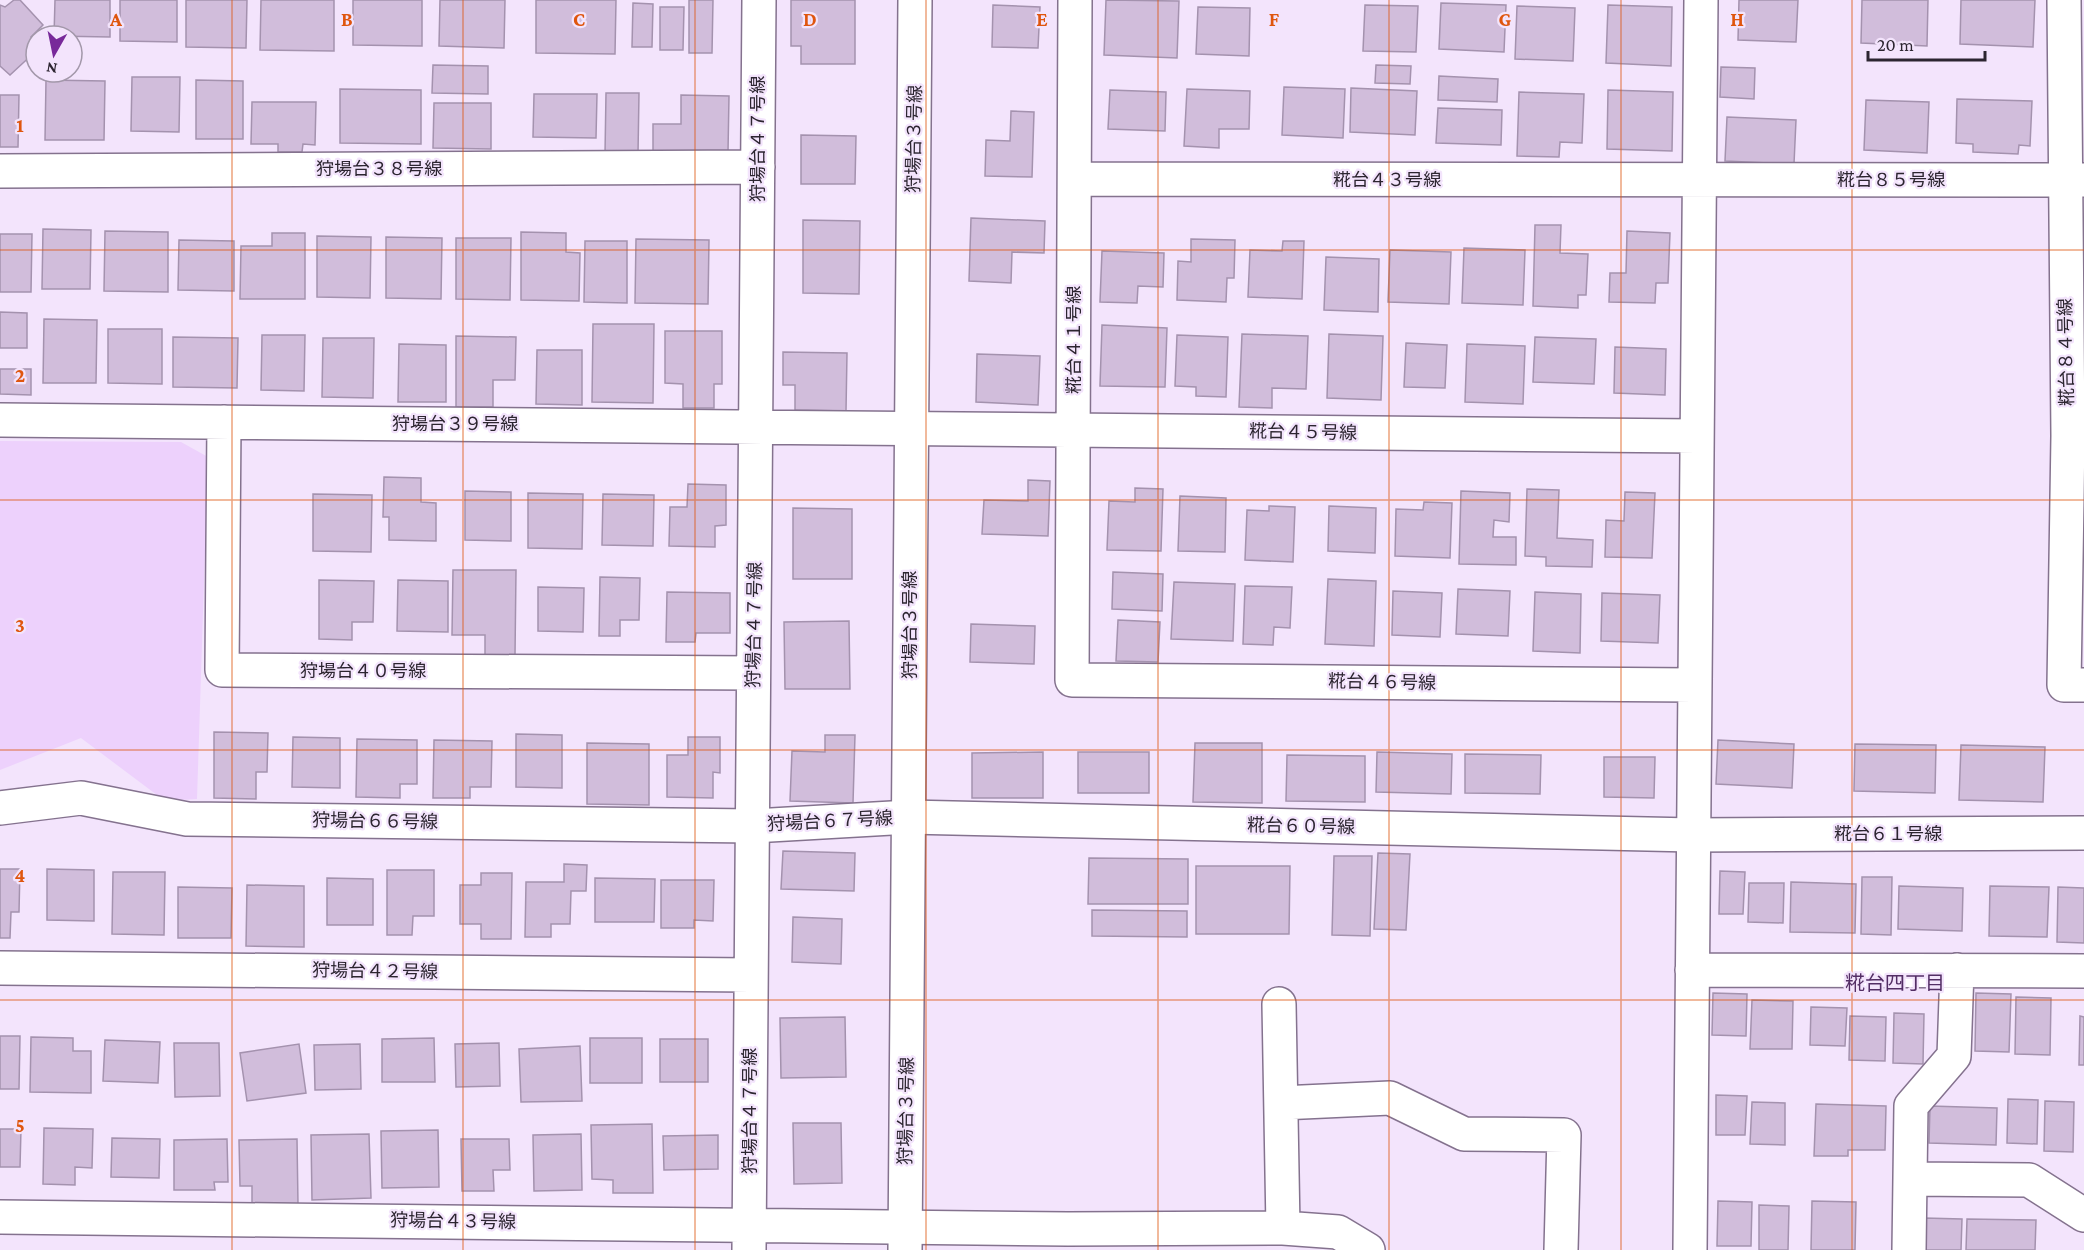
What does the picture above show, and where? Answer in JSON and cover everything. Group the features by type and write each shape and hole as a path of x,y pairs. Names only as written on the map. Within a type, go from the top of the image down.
{"street":[{"name":"狩場台４７号線","path":"749,1237 759,0"},
{"name":"狩場台３号線","path":"905,1238 915,0"},
{"name":"糀台４１号線","path":"1072,680 1075,0"},
{"path":"1690,1250 1693,685 1701,0"},
{"name":"糀台８４号線","path":"2064,0 2074,180 2064,685 2084,685"},
{"name":"狩場台３８号線","path":"0,171 758,167"},
{"name":"糀台４３号線","path":"1075,179 1699,181"},
{"name":"糀台８５号線","path":"1699,181 2074,180"},
{"name":"狩場台３９号線","path":"0,420 911,428"},
{"name":"狩場台４０号線","path":"224,422 222,670 753,673"},
{"name":"糀台４５号線","path":"911,428 1696,436"},
{"name":"糀台４６号線","path":"1072,680 1693,685"},
{"name":"狩場台６６号線","path":"0,808 81,798 187,819 752,826"},
{"name":"狩場台６７号線","path":"752,826 909,817"},
{"name":"糀台６０号線","path":"909,817 1692,835"},
{"name":"糀台６１号線","path":"1692,835 2084,833"},
{"name":"狩場台４２号線","path":"0,968 750,975"},
{"path":"1692,970 2084,971"},
{"path":"1909,1250 1911,1106 1954,1056 1957,970"},
{"path":"1279,1004 1282,1228"},
{"path":"1281,1103 1390,1098 1464,1134 1564,1135 1561,1250"},
{"path":"1910,1179 2029,1180 2084,1215"},
{"name":"狩場台４３号線","path":"0,1217 749,1237 1068,1240 1282,1228 1338,1232 1368,1250"}],"shaded area":[{"path":"0,441 181,442 208,457 197,799 165,801 81,738 0,770"}],"building":[{"path":"14,0 20,0 42,24 24,24 24,62 10,75 0,66 0,5 5,7"},
{"path":"55,0 110,0 110,37 84,37 84,24 54,24"},
{"path":"120,0 177,0 177,42 120,41"},
{"path":"186,0 247,0 246,48 186,47"},
{"path":"261,0 334,0 334,51 260,50"},
{"path":"353,0 422,0 422,46 353,45"},
{"path":"440,0 505,0 504,48 439,46"},
{"path":"536,0 616,0 615,54 536,53"},
{"path":"689,0 713,0 712,53 689,53"},
{"path":"791,0 855,0 855,64 801,64 801,46 791,46"},
{"path":"1106,0 1179,1 1177,58 1104,55"},
{"path":"1739,0 1798,0 1796,42 1738,40"},
{"path":"1862,0 1928,0 1927,46 1861,43"},
{"path":"1961,0 2035,0 2033,47 1960,44"},
{"path":"633,3 653,4 652,47 632,47"},
{"path":"1441,3 1506,5 1504,52 1439,49"},
{"path":"993,5 1040,7 1038,48 992,47"},
{"path":"1365,5 1418,6 1416,52 1363,51"},
{"path":"1608,5 1672,7 1671,66 1606,63"},
{"path":"1517,6 1575,8 1573,61 1515,59"},
{"path":"660,7 684,7 683,50 660,50"},
{"path":"1198,7 1250,8 1249,56 1196,54"},
{"path":"433,65 488,66 488,94 432,93"},
{"path":"1376,65 1411,66 1410,84 1375,83"},
{"path":"1721,67 1755,68 1754,99 1720,97"},
{"path":"1439,76 1498,79 1497,102 1438,100"},
{"path":"132,77 180,77 179,132 131,131"},
{"path":"196,80 243,81 243,139 196,139"},
{"path":"84,81 105,81 104,140 45,140 46,84 84,84"},
{"path":"1284,87 1345,89 1343,138 1282,135"},
{"path":"1351,88 1417,91 1415,135 1350,132"},
{"path":"340,89 421,90 421,144 340,143"},
{"path":"1187,89 1250,91 1249,129 1219,129 1219,148 1184,146"},
{"path":"1110,90 1166,92 1165,131 1108,129"},
{"path":"1608,90 1673,92 1672,151 1607,149"},
{"path":"1519,92 1584,94 1582,143 1560,142 1559,157 1517,156"},
{"path":"606,93 639,93 638,154 605,154"},
{"path":"534,94 597,94 596,138 533,137"},
{"path":"0,95 19,95 18,147 0,147"},
{"path":"681,95 729,96 728,152 653,155 653,124 681,124"},
{"path":"1957,99 2032,101 2030,146 2019,145 2018,154 1973,152 1973,144 1956,143"},
{"path":"1866,100 1929,102 1927,153 1864,150"},
{"path":"252,102 316,102 315,145 303,144 302,152 278,152 278,144 251,144"},
{"path":"434,103 491,103 491,149 433,148"},
{"path":"1438,108 1502,110 1501,145 1436,143"},
{"path":"1011,111 1034,112 1032,177 985,176 986,140 1010,141"},
{"path":"1727,117 1796,120 1794,164 1725,161"},
{"path":"801,135 856,136 855,184 801,184"},
{"path":"971,218 1045,221 1044,253 1012,252 1011,283 969,281"},
{"path":"803,220 860,221 859,294 803,293"},
{"path":"1535,225 1561,225 1560,253 1588,254 1586,295 1578,295 1578,308 1533,306"},
{"path":"43,229 91,230 90,289 42,289"},
{"path":"105,231 168,232 168,292 104,291"},
{"path":"1627,231 1670,233 1668,283 1656,283 1655,303 1609,302 1610,273 1626,273"},
{"path":"521,232 566,233 566,252 580,253 579,301 521,300"},
{"path":"272,233 305,233 305,299 240,299 241,246 272,246"},
{"path":"0,234 32,234 31,292 0,292"},
{"path":"317,236 371,237 370,298 317,297"},
{"path":"386,237 442,238 441,299 386,298"},
{"path":"456,238 511,238 510,300 456,299"},
{"path":"636,239 709,240 708,304 635,303"},
{"path":"1191,239 1235,240 1234,278 1227,278 1226,302 1177,300 1178,261 1191,262"},
{"path":"179,240 234,241 234,291 178,290"},
{"path":"585,241 627,241 627,303 584,302"},
{"path":"1283,241 1304,241 1302,299 1248,297 1250,250 1282,251"},
{"path":"1464,248 1525,250 1523,305 1462,303"},
{"path":"1390,250 1451,252 1449,304 1388,302"},
{"path":"1102,251 1164,253 1163,287 1138,286 1137,303 1100,302"},
{"path":"1326,257 1379,259 1378,312 1324,310"},
{"path":"0,312 27,313 27,348 0,348"},
{"path":"44,319 97,320 96,383 43,383"},
{"path":"593,324 654,324 653,403 592,402"},
{"path":"1102,325 1167,328 1165,387 1100,386"},
{"path":"108,329 162,329 162,384 108,383"},
{"path":"665,331 722,331 722,384 714,384 714,408 683,408 683,384 665,383"},
{"path":"1242,334 1308,336 1306,389 1272,388 1272,408 1239,407"},
{"path":"1329,334 1383,336 1381,400 1327,398"},
{"path":"262,335 305,335 304,391 261,390"},
{"path":"1177,335 1228,337 1226,397 1196,396 1196,387 1175,386"},
{"path":"456,336 516,337 515,380 493,380 493,407 456,407"},
{"path":"173,337 238,338 237,388 173,387"},
{"path":"1535,337 1596,339 1594,384 1533,382"},
{"path":"323,338 374,338 373,398 322,397"},
{"path":"1406,343 1447,345 1445,388 1404,387"},
{"path":"399,344 446,345 446,402 398,402"},
{"path":"1467,344 1525,346 1523,404 1465,402"},
{"path":"1615,347 1666,349 1665,395 1614,393"},
{"path":"537,350 582,350 582,405 536,404"},
{"path":"783,352 847,353 846,411 795,410 795,385 783,385"},
{"path":"977,354 1040,356 1038,405 976,402"},
{"path":"0,369 31,369 31,395 0,394"},
{"path":"384,477 421,478 421,502 436,503 436,541 389,540 389,517 383,517"},
{"path":"1028,480 1050,481 1048,536 982,534 984,500 1028,501"},
{"path":"688,484 726,485 726,525 715,526 715,547 669,546 670,507 687,507"},
{"path":"1135,488 1163,489 1161,551 1107,550 1109,501 1135,502"},
{"path":"1527,489 1559,490 1557,538 1593,540 1592,567 1546,566 1546,557 1525,556"},
{"path":"465,491 511,492 511,541 465,540"},
{"path":"1461,491 1510,493 1509,522 1494,520 1493,537 1516,537 1516,565 1459,564"},
{"path":"1625,492 1655,493 1652,558 1605,557 1606,520 1624,521"},
{"path":"528,493 583,494 582,549 528,548"},
{"path":"313,494 372,495 371,552 313,551"},
{"path":"603,494 654,495 653,546 602,545"},
{"path":"1180,496 1226,498 1225,552 1178,551"},
{"path":"1424,502 1452,503 1450,558 1395,556 1396,509 1423,510"},
{"path":"1269,506 1295,507 1293,562 1245,560 1247,510 1269,511"},
{"path":"1329,506 1376,508 1375,553 1328,551"},
{"path":"793,508 852,509 852,579 793,579"},
{"path":"453,570 516,570 515,656 485,655 485,635 452,635"},
{"path":"1113,572 1163,574 1162,611 1112,609"},
{"path":"600,577 640,578 639,620 620,620 620,636 599,636"},
{"path":"1328,579 1376,581 1374,646 1325,644"},
{"path":"319,580 374,581 373,622 352,622 352,640 319,639"},
{"path":"398,580 448,581 448,632 397,631"},
{"path":"1174,582 1235,584 1233,641 1171,639"},
{"path":"1245,586 1292,587 1290,628 1274,627 1273,645 1243,644"},
{"path":"538,587 584,588 583,632 538,631"},
{"path":"1458,589 1510,591 1508,636 1456,634"},
{"path":"1393,591 1442,593 1440,637 1392,635"},
{"path":"667,592 730,593 730,633 696,633 695,642 666,642"},
{"path":"1535,592 1581,594 1580,653 1533,651"},
{"path":"1602,593 1660,595 1658,643 1601,641"},
{"path":"1118,620 1160,622 1158,662 1116,661"},
{"path":"849,621 850,689 785,689 784,622"},
{"path":"971,624 1035,626 1034,664 970,662"},
{"path":"214,732 268,733 267,772 256,772 256,799 214,798"},
{"path":"516,734 562,735 562,788 516,787"},
{"path":"825,735 855,735 853,803 790,801 792,751 825,752"},
{"path":"293,737 340,738 340,788 292,787"},
{"path":"688,737 720,737 720,773 713,772 713,798 667,797 667,755 688,755"},
{"path":"357,739 417,740 417,784 400,784 400,798 356,797"},
{"path":"434,740 492,741 491,787 470,787 470,798 433,798"},
{"path":"1718,740 1794,744 1792,788 1716,784"},
{"path":"587,743 649,744 649,805 587,804"},
{"path":"1195,743 1262,743 1262,803 1193,802"},
{"path":"1855,744 1936,745 1935,793 1854,791"},
{"path":"1961,745 2045,747 2043,802 1959,800"},
{"path":"1043,752 1043,798 972,798 972,753"},
{"path":"1078,752 1149,752 1149,793 1078,793"},
{"path":"1377,752 1452,754 1451,794 1376,792"},
{"path":"1465,754 1541,755 1540,794 1465,793"},
{"path":"1287,755 1365,756 1365,802 1286,801"},
{"path":"1604,757 1655,757 1654,798 1604,797"},
{"path":"783,851 855,853 854,891 781,889"},
{"path":"1378,853 1410,854 1406,930 1374,929"},
{"path":"1334,856 1372,856 1370,936 1332,935"},
{"path":"1089,858 1188,859 1188,904 1088,904"},
{"path":"564,864 587,865 586,891 571,891 570,924 551,924 551,937 525,937 526,882 564,882"},
{"path":"1196,866 1290,866 1289,934 1196,934"},
{"path":"0,869 20,869 19,912 11,912 10,938 0,938"},
{"path":"47,869 94,870 94,921 47,920"},
{"path":"387,870 434,870 434,916 413,916 412,935 387,935"},
{"path":"1720,871 1745,872 1743,914 1719,914"},
{"path":"113,872 165,872 164,935 112,934"},
{"path":"481,873 512,873 511,939 481,939 481,924 460,924 460,885 481,885"},
{"path":"1862,877 1892,877 1891,935 1861,934"},
{"path":"327,878 373,879 373,925 327,925"},
{"path":"595,878 655,879 654,922 595,922"},
{"path":"661,880 714,880 713,921 694,920 694,928 661,928"},
{"path":"1791,882 1856,884 1855,933 1790,932"},
{"path":"1749,883 1784,883 1783,923 1748,922"},
{"path":"247,885 304,886 304,947 246,946"},
{"path":"1899,886 1963,888 1962,931 1898,929"},
{"path":"1990,886 2049,887 2047,937 1989,936"},
{"path":"178,887 232,888 231,938 178,938"},
{"path":"2058,887 2084,888 2084,943 2057,942"},
{"path":"1092,910 1187,911 1187,937 1092,936"},
{"path":"793,917 842,919 841,964 792,962"},
{"path":"1713,993 1747,994 1746,1036 1712,1035"},
{"path":"1976,993 2011,994 2009,1052 1975,1051"},
{"path":"2016,997 2051,998 2050,1055 2015,1054"},
{"path":"1752,1000 1793,1001 1792,1049 1750,1049"},
{"path":"1811,1007 1847,1008 1845,1046 1810,1045"},
{"path":"1894,1013 1924,1014 1923,1064 1893,1063"},
{"path":"1850,1016 1886,1017 1885,1061 1849,1060"},
{"path":"2080,1016 2084,1017 2084,1065 2079,1065"},
{"path":"845,1017 846,1077 781,1078 780,1018"},
{"path":"0,1036 20,1036 19,1089 0,1089"},
{"path":"31,1037 73,1038 73,1051 91,1051 91,1093 30,1092"},
{"path":"434,1038 435,1082 382,1082 382,1039"},
{"path":"590,1038 642,1038 642,1083 590,1083"},
{"path":"660,1039 708,1039 708,1082 660,1082"},
{"path":"105,1040 160,1042 158,1083 103,1081"},
{"path":"174,1043 219,1043 220,1096 175,1097"},
{"path":"499,1043 500,1086 456,1087 455,1044"},
{"path":"299,1044 306,1093 247,1101 240,1053"},
{"path":"360,1044 361,1089 315,1090 314,1045"},
{"path":"580,1046 582,1101 521,1102 519,1049"},
{"path":"1716,1095 1747,1096 1745,1135 1716,1135"},
{"path":"2008,1099 2038,1100 2037,1144 2007,1143"},
{"path":"2045,1101 2074,1102 2073,1152 2044,1151"},
{"path":"1752,1102 1785,1103 1785,1145 1750,1144"},
{"path":"1816,1104 1886,1106 1885,1150 1848,1150 1848,1156 1814,1156"},
{"path":"1930,1106 1997,1108 1996,1145 1929,1143"},
{"path":"793,1123 841,1123 842,1183 794,1184"},
{"path":"652,1124 653,1193 613,1193 613,1180 592,1179 591,1125"},
{"path":"44,1128 93,1129 92,1168 75,1167 75,1185 43,1184"},
{"path":"0,1129 21,1129 20,1167 0,1167"},
{"path":"438,1130 439,1187 382,1188 381,1131"},
{"path":"369,1134 371,1198 312,1200 311,1135"},
{"path":"581,1134 582,1190 534,1191 533,1135"},
{"path":"718,1135 718,1169 664,1170 663,1136"},
{"path":"112,1138 160,1139 159,1178 111,1177"},
{"path":"227,1139 228,1182 214,1182 215,1190 174,1190 174,1140"},
{"path":"297,1139 298,1204 252,1205 252,1186 240,1186 239,1140"},
{"path":"461,1139 509,1139 510,1170 493,1170 494,1191 462,1191"},
{"path":"1718,1201 1752,1202 1751,1246 1717,1246"},
{"path":"1812,1201 1856,1202 1855,1250 1811,1250"},
{"path":"1759,1205 1789,1206 1788,1250 1759,1250"},
{"path":"1924,1218 1962,1219 1961,1250 1924,1250"},
{"path":"1967,1219 2036,1220 2035,1250 1966,1250"}],"district":[{"name":"糀台四丁目","path":"1895,983"}]}
